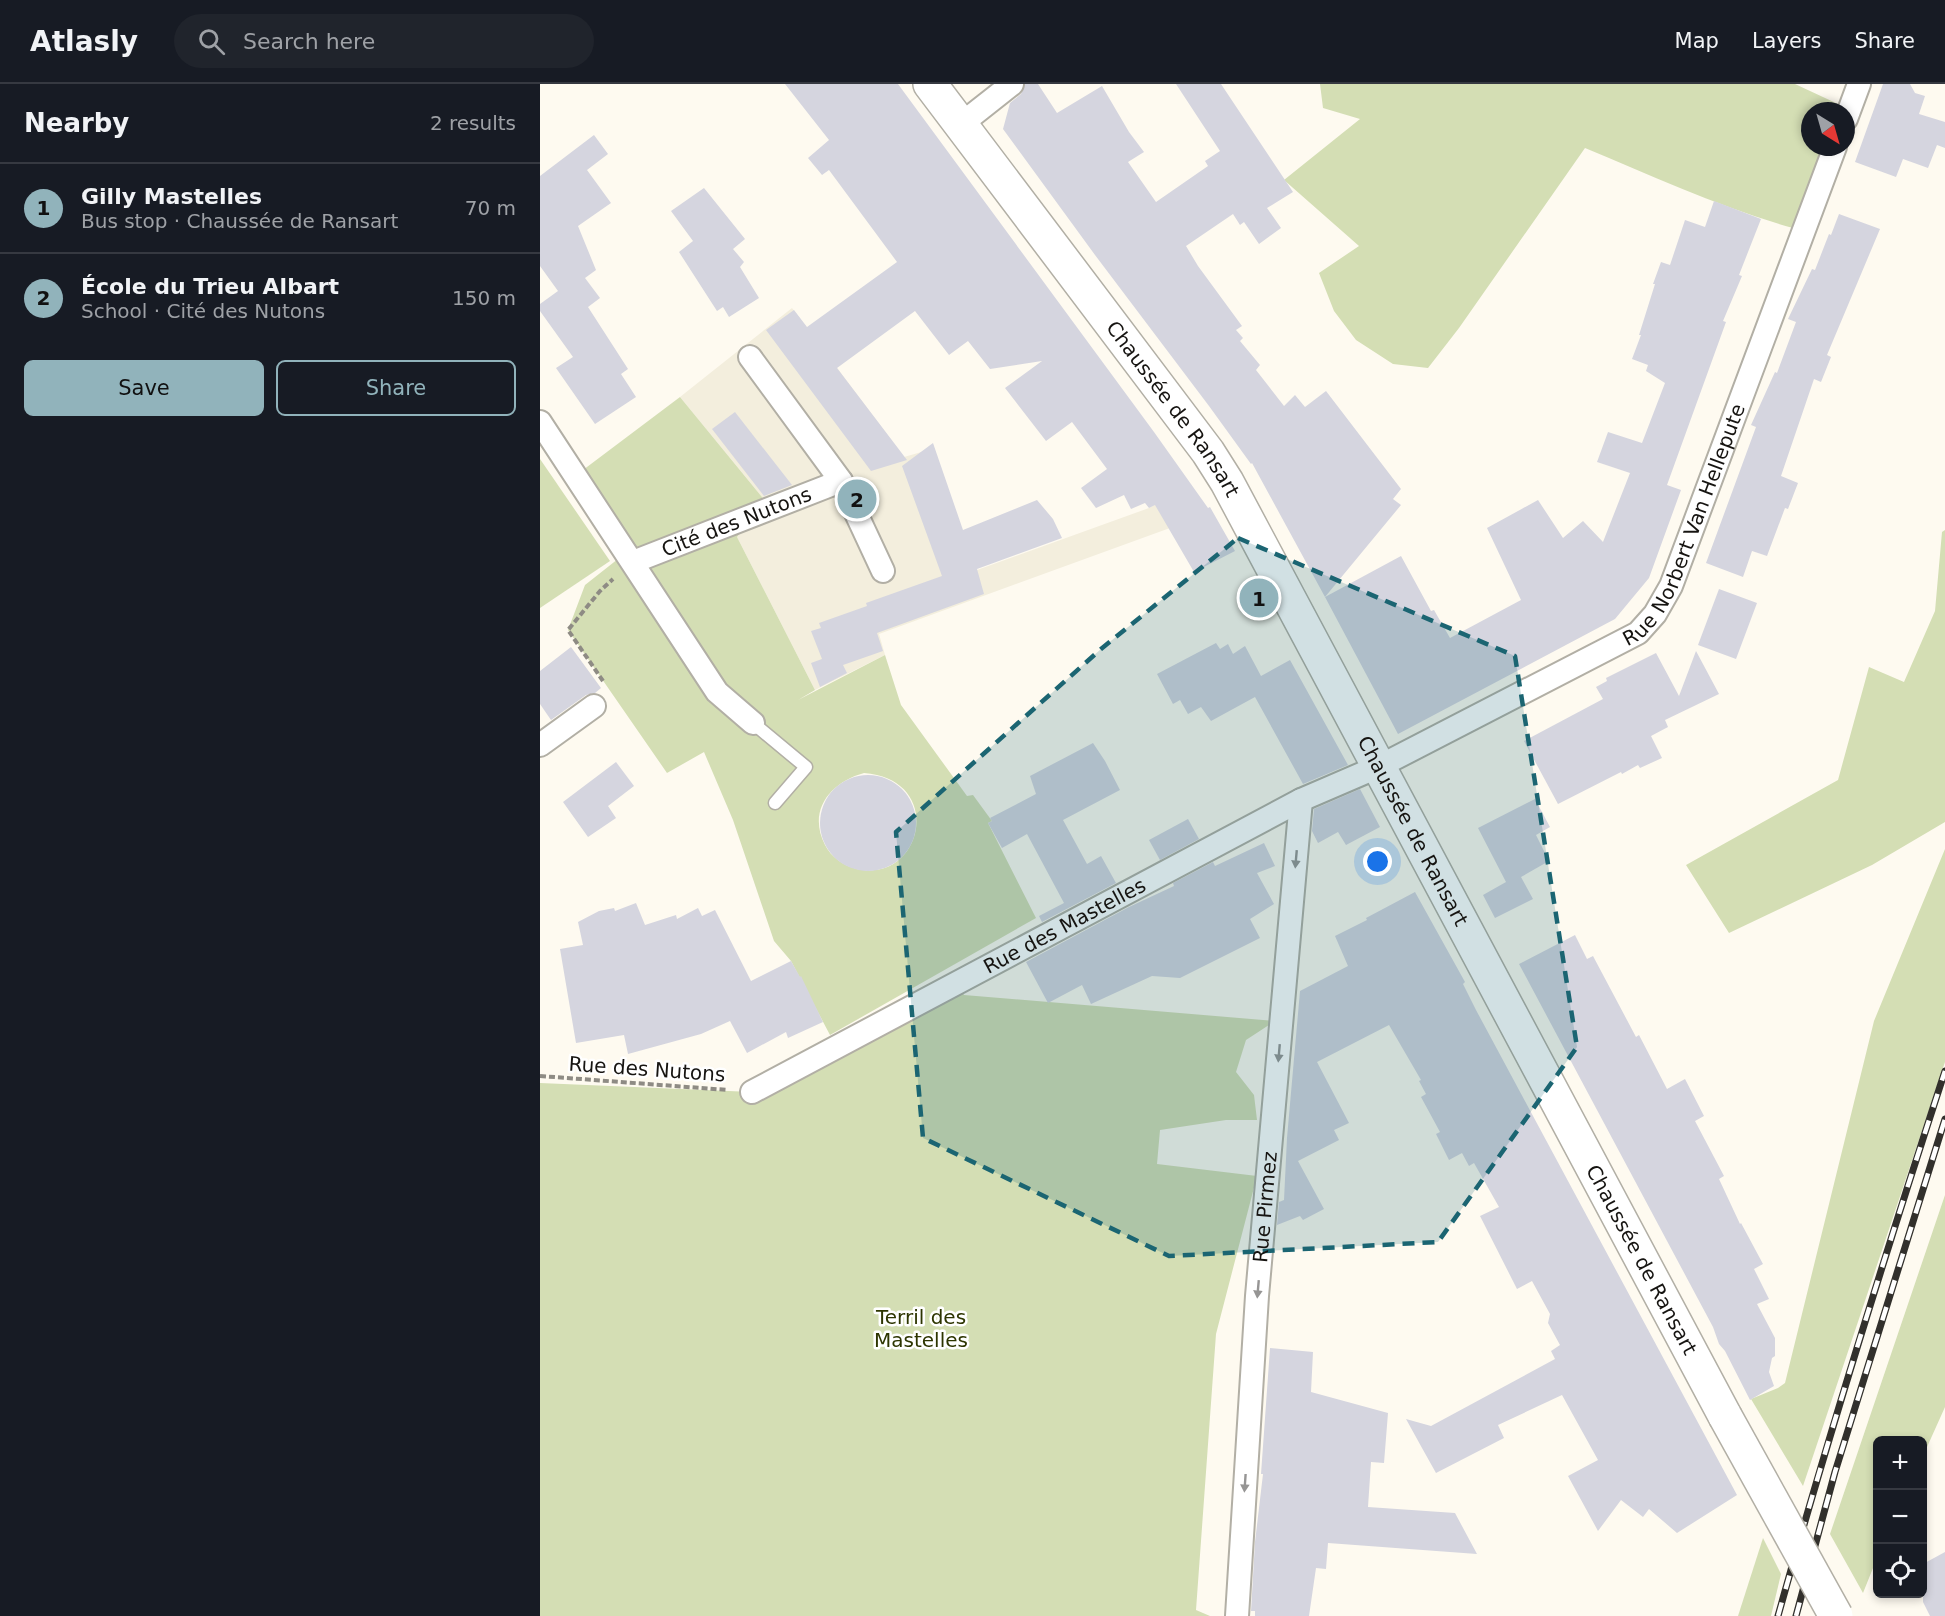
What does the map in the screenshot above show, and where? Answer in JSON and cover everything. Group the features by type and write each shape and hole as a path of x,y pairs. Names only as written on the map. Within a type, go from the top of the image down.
{"main road":[{"name":"Chaussée de Ransart","path":"930,84 1227,482 1725,1416 1836,1616"}],"street":[{"path":"960,125 1012,84"},
{"path":"1852,102 1859,84"},
{"name":"Rue Norbert Van Hellepute","path":"1380,766 1611,648 1638,633 1655,614 1671,586 1832,156"},
{"name":"Cité des Nutons","path":"750,357 841,481 883,571"},
{"path":"540,422 717,692 753,723"},
{"name":"Cité des Nutons","path":"633,562 841,481"},
{"path":"540,745 594,706"},
{"name":"Rue des Mastelles","path":"752,1092 1301,800 1380,766"},
{"name":"Rue Pirmez","path":"1237,1616 1257,1296 1301,800"}],"lane":[{"path":"753,723 806,767 775,803"}],"path":[{"path":"594,706 612,693 568,630 600,591 633,562"},
{"name":"Rue des Nutons","path":"540,1076 752,1092"}],"highlighted area":[{"path":"1238,538 1515,656 1577,1047 1438,1242 1169,1256 923,1138 896,832 1101,649"}],"shaded area":[{"path":"792,308 904,457 932,449 977,570 1149,508 1173,495 1181,524 879,634 885,655 815,690 737,537 766,502 680,397"}],"green space":[{"path":"1320,84 1795,84 1834,102 1801,102 1801,156 1819,156 1793,228 1713,201 1585,148 1459,328 1428,368 1393,364 1356,340 1334,311 1319,273 1359,246 1284,180 1360,119 1323,108"},
{"path":"680,397 766,502 737,537 815,690 798,700 885,655 901,705 967,796 973,795 992,821 988,823 1036,918 830,1035 791,961 774,941 733,820 704,752 667,773 568,630 585,585 623,555 583,470","holes":["864,773 890,779 907,793 915,810 916,829 910,847 897,861 880,869 852,868 834,857 825,845 820,832 819,820 825,799 841,783"]},
{"path":"540,459 610,561 540,608"},
{"path":"1945,530 1945,822 1872,865 1729,933 1686,865 1838,780 1869,667 1904,682 1935,611 1942,532"},
{"path":"1945,849 1945,1062 1803,1486 1751,1399 1785,1383 1874,1021"},
{"name":"Terril des Mastelles","path":"960,988 964,995 1275,1021 1246,1040 1236,1072 1254,1095 1257,1120 1226,1120 1160,1130 1157,1164 1257,1176 1216,1334 1196,1610 1210,1616 540,1616 540,1083 752,1092"},
{"path":"1945,1195 1945,1407 1927,1447 1927,1436 1873,1436 1873,1568 1863,1593 1830,1534"},
{"path":"1763,1538 1781,1574 1771,1616 1738,1616"}],"building":[{"path":"785,84 898,84 1208,508 1210,507 1235,551 1194,572 1155,505 1149,508 1145,503 1131,509 1124,495 1096,508 1081,488 1107,469 1072,422 1046,441 1005,388 1042,361 990,369 968,341 949,355 915,311 837,368 907,460 871,471 766,330 794,310 807,327 897,262 829,170 822,175 808,158 829,140"},
{"path":"1025,84 1038,84 1057,113 1102,86 1129,132 1144,152 1128,162 1156,202 1208,166 1205,161 1220,151 1176,84 1221,84 1293,192 1267,208 1281,228 1259,244 1244,222 1240,225 1233,214 1186,246 1242,326 1236,330 1243,338 1240,341 1260,365 1256,370 1284,406 1295,395 1305,407 1326,391 1401,489 1393,499 1401,505 1325,597 1252,463 1003,129 1010,103 1021,94"},
{"path":"1883,84 1910,84 1915,93 1925,96 1919,114 1945,122 1945,148 1937,145 1928,168 1903,159 1896,177 1855,162"},
{"path":"594,135 608,154 587,170 611,203 578,226 596,270 585,278 600,298 588,307 628,369 621,374 636,397 595,424 556,368 573,357 540,311 540,304 558,291 540,266 540,176"},
{"path":"704,188 745,239 733,249 744,262 740,267 759,298 729,317 723,307 717,311 679,252 693,241 671,211"},
{"path":"1714,201 1761,219 1739,275 1742,276 1723,321 1726,322 1667,485 1681,490 1649,578 1615,619 1398,734 1325,597 1401,556 1431,611 1434,610 1450,638 1521,600 1487,528 1538,500 1563,538 1583,521 1603,542 1630,473 1597,462 1608,432 1642,443 1665,383 1646,371 1648,365 1632,359 1641,335 1639,335 1655,284 1653,284 1661,262 1670,265 1685,220 1705,227"},
{"path":"1839,214 1880,229 1827,355 1831,357 1821,382 1814,379 1781,476 1798,483 1788,509 1785,508 1767,556 1752,551 1743,577 1706,563 1756,427 1751,425 1775,372 1777,373 1796,322 1788,319 1812,269 1815,270"},
{"path":"735,412 792,485 764,496 712,429"},
{"path":"933,443 963,530 1037,500 1053,519 1062,538 977,569 984,594 877,633 883,651 843,665 847,673 820,687 811,663 822,659 811,631 821,628 819,623 867,606 866,603 942,576 902,466"},
{"path":"1719,589 1757,603 1736,659 1698,645"},
{"path":"1216,643 1220,649 1228,644 1233,654 1245,646 1261,676 1290,660 1348,765 1303,784 1255,697 1211,721 1201,707 1188,714 1180,700 1173,704 1157,674"},
{"path":"571,647 601,688 595,693 586,695 551,720 540,704 540,671"},
{"path":"1696,651 1719,694 1665,720 1668,727 1651,736 1662,758 1640,768 1638,765 1622,774 1621,772 1558,804 1524,741 1603,699 1596,687 1607,681 1606,678 1656,653 1679,696"},
{"path":"1093,743 1120,790 1063,820 1087,864 1101,856 1116,883 1042,922 1039,916 1064,903 1027,834 1002,848 988,823 992,821 990,818 1036,794 1030,776"},
{"path":"616,762 634,786 608,806 616,818 588,837 563,802"},
{"path":"868,775 886,779 902,789 912,805 916,823 912,841 902,857 886,867 868,871 850,867 834,857 824,841 820,823 824,805 834,789 850,779"},
{"path":"1360,789 1380,827 1346,845 1338,832 1318,843 1312,831 1314,809"},
{"path":"1535,799 1550,827 1536,835 1549,861 1521,877 1533,899 1495,918 1483,895 1506,882 1478,828"},
{"path":"1188,819 1199,839 1160,860 1149,840"},
{"path":"1264,843 1275,866 1257,873 1274,904 1250,919 1260,938 1180,978 1152,976 1091,1004 1082,985 1048,1003 1026,962 1129,907 1174,886 1173,883 1213,862 1215,866"},
{"path":"1415,892 1737,1495 1677,1533 1649,1509 1643,1517 1621,1500 1598,1531 1568,1476 1598,1460 1562,1395 1498,1425 1504,1438 1436,1473 1406,1419 1431,1426 1555,1359 1551,1351 1560,1345 1548,1323 1550,1314 1532,1281 1517,1289 1480,1216 1499,1207 1474,1163 1469,1166 1462,1153 1449,1160 1436,1134 1440,1132 1421,1097 1426,1094 1419,1081 1421,1080 1389,1025 1317,1062 1349,1123 1334,1130 1339,1140 1298,1161 1324,1209 1303,1220 1300,1216 1277,1225 1279,1202 1284,1200 1300,991 1348,966 1335,936"},
{"path":"636,903 645,925 676,915 677,919 698,908 702,916 715,910 751,981 791,961 801,976 823,1022 788,1038 786,1032 747,1053 730,1021 701,1034 628,1054 624,1035 576,1043 560,949 583,945 578,922 599,911 614,908 615,911"},
{"path":"1575,935 1587,959 1593,956 1636,1037 1639,1035 1667,1089 1685,1079 1704,1116 1695,1121 1724,1176 1719,1179 1740,1224 1763,1264 1754,1269 1769,1299 1757,1304 1775,1338 1775,1356 1772,1358 1769,1372 1774,1386 1750,1400 1519,964"},
{"path":"1270,1348 1313,1352 1311,1392 1388,1413 1384,1463 1371,1462 1368,1507 1455,1513 1477,1554 1328,1543 1326,1569 1316,1568 1309,1616 1255,1616 1255,1611 1251,1611 1255,1542 1263,1474 1261,1474"},
{"path":"1945,1552 1945,1616 1930,1616 1923,1602 1923,1598 1927,1598 1927,1562"}],"railway":[{"path":"1778,1616 1817,1479 1945,1071"},
{"path":"1796,1616 1835,1472 1945,1119"}],"place":[{"name":"École du Trieu Albart","path":"857,499"},
{"name":"Gilly Mastelles","path":"1259,598"}]}
